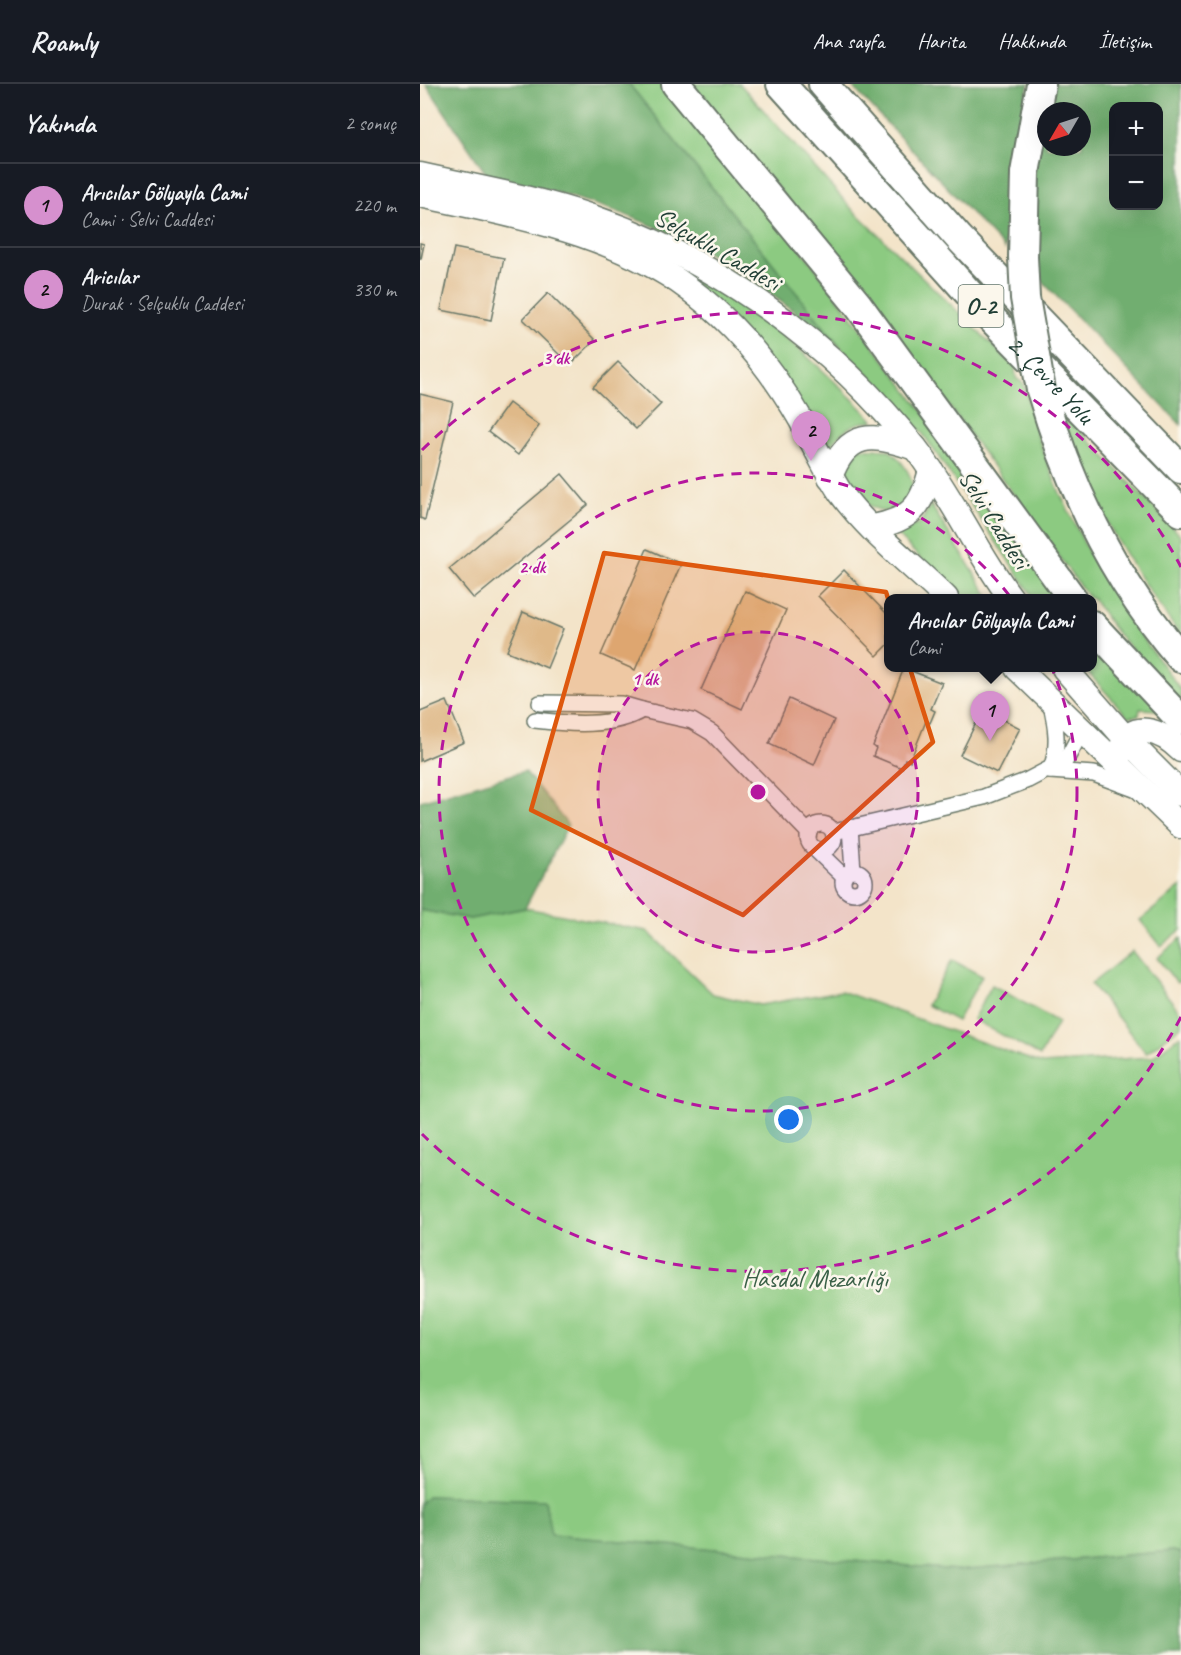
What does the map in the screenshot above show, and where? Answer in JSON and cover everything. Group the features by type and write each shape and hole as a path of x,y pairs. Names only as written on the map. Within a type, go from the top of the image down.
{"highway":[{"path":"676,84 858,305 1069,594"},
{"name":"2. Çevre Yolu","path":"823,84 959,238 1181,469"},
{"path":"1041,84 1025,173 1023,257 1025,298 1041,390 1074,487 1119,576 1125,594 1143,625 1181,677"},
{"name":"2. Çevre Yolu","path":"782,87 992,319 1181,512"},
{"path":"1119,576 1156,628 1181,657"},
{"path":"1097,630 1181,720"}],"main road":[{"name":"Selçuklu Caddesi","path":"420,175 536,200 592,217 695,264 758,302 818,348 882,411 931,470"},
{"name":"Selçuklu Caddesi","path":"420,195 515,216 584,236 627,253 677,281 730,326 764,365 801,420 830,477 873,527"},
{"path":"830,477 839,456 859,439 877,437 915,448"},
{"path":"873,527 902,519 914,511 922,499 931,470"},
{"name":"Selvi Caddesi","path":"931,470 1008,594"},
{"path":"873,527 942,594"},
{"path":"1021,672 1144,793 1181,826"},
{"path":"1065,672 1074,688 1080,708 1080,728"},
{"path":"1067,672 1127,740 1181,794"},
{"path":"1120,769 1119,757 1127,740 1140,731 1154,731 1181,750"}],"street":[{"path":"1050,698 1056,735 1054,761 1050,771"},
{"path":"540,704 621,704 642,711 692,721 712,733 809,833"},
{"path":"535,720 555,722 627,719 642,711"},
{"path":"834,832 984,797 1050,771 1070,755 1080,728"},
{"path":"1050,771 1094,774 1144,793"},
{"path":"834,832 830,827 822,824 814,826 809,833 809,841 814,848 849,874 850,827"},
{"path":"814,848 823,850 831,846 834,832"}],"highlighted area":[{"path":"604,553 886,592 933,742 743,915 531,810"}],"green space":[{"path":"426,84 629,84 839,346 737,271 676,236 597,205 487,175"},
{"path":"629,84 668,84 744,173 1060,594 1031,594 923,434 882,388 839,346"},
{"path":"691,84 740,84 851,208 1015,367 1016,378 1024,384 1038,437 1057,487 1088,551 1139,633 1181,690 1181,704 1116,632 1097,605 1097,594 1086,594 882,314"},
{"path":"850,84 1029,84 1017,133 1005,249"},
{"path":"1051,84 1181,84 1181,425 1037,276 1034,169 1037,154 1037,156 1091,156 1091,102 1047,102"},
{"path":"645,249 709,283 762,320 812,361 874,421 859,423 847,429 829,450"},
{"path":"1062,412 1181,536 1181,636 1127,557 1096,501"},
{"path":"859,448 889,450 907,471 912,485 910,498 890,513 881,511 859,498 850,484 848,466"},
{"path":"931,505 987,594 956,594 896,534 920,523"},
{"path":"1097,641 1181,730 1181,735 1158,710 1140,709 1139,715 1128,717 1088,672 1097,672"},
{"path":"525,771 568,825 525,908 470,919 420,910 420,801"},
{"path":"1181,887 1181,930 1161,946 1140,920"},
{"name":"Hasdal Mezarlığı","path":"525,908 647,931 713,994 760,1005 841,991 1042,1064 1152,1057 1181,1035 1181,1553 1173,1551 957,1570 550,1535 544,1500 428,1496 420,1504 420,910 470,919"},
{"path":"1181,938 1181,980 1177,983 1157,958"},
{"path":"1132,951 1181,1013 1181,1026 1146,1053 1091,984"},
{"path":"952,960 982,976 957,1021 927,1005"},
{"path":"992,985 1058,1022 1040,1056 973,1019"},
{"path":"427,1496 545,1500 551,1535 957,1570 1173,1551 1181,1553 1181,1655 420,1655 420,1504"}],"building":[{"path":"420,243 424,244 421,259 420,259"},
{"path":"454,248 504,258 491,320 441,310"},
{"path":"548,293 595,340 570,365 523,319"},
{"path":"618,362 661,404 636,429 593,387"},
{"path":"420,394 453,402 425,520 420,518"},
{"path":"509,403 539,426 518,455 488,432"},
{"path":"562,474 588,505 474,599 449,569"},
{"path":"647,549 681,564 635,670 601,655"},
{"path":"844,570 884,611 884,649 877,656 818,596"},
{"path":"745,591 786,610 742,709 701,690"},
{"path":"523,612 563,629 547,668 507,651"},
{"path":"902,672 914,672 942,683 931,709 935,711 930,723 926,721 910,761 905,759 902,768 873,756 876,748 873,746"},
{"path":"789,699 834,720 814,765 769,744"},
{"path":"447,701 464,742 420,761 420,712"},
{"path":"983,709 1020,728 997,773 960,755"}],"place":[{"name":"Aricılar","path":"811,461"},
{"name":"Arıcılar Gölyayla Cami","path":"990,741"}]}
